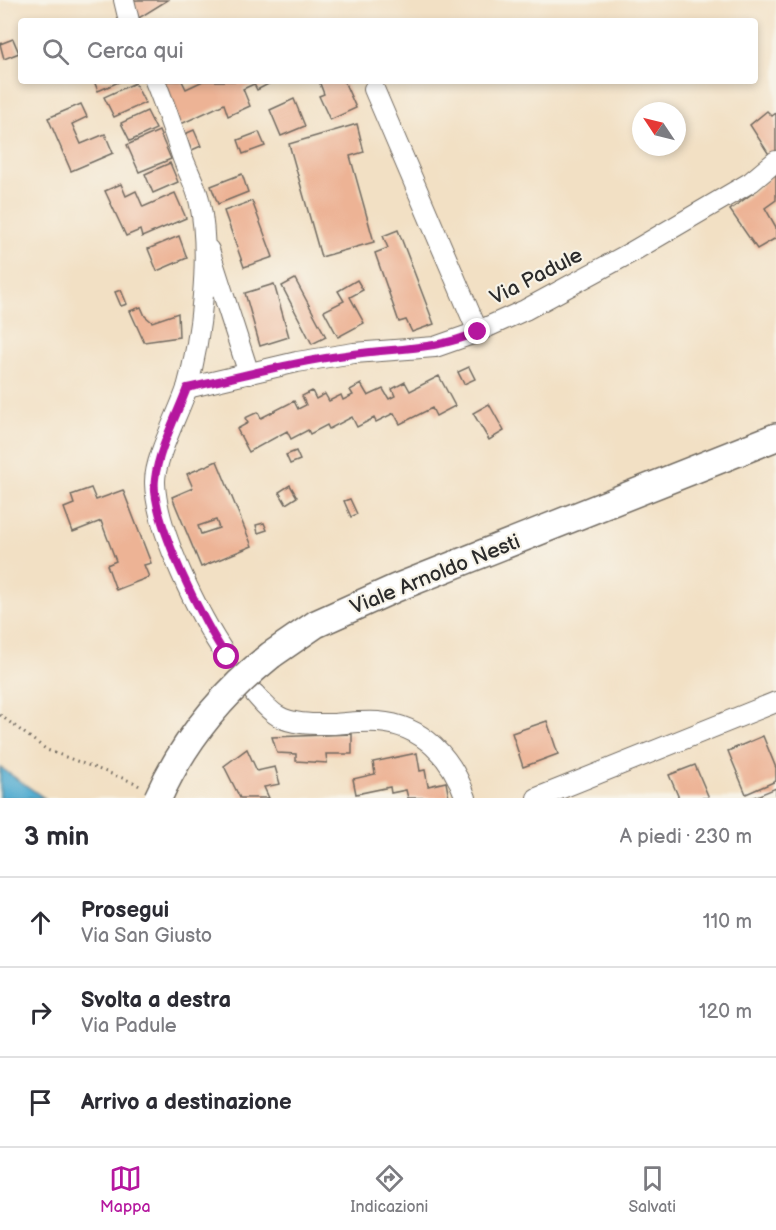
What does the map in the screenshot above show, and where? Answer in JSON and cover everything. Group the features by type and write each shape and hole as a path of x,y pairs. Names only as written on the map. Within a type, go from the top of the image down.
{"street":[{"path":"124,0 128,18"},
{"path":"156,84 182,156 193,179 201,205 204,233 203,285 197,343 187,388 154,479 157,505 177,558 214,639 227,657"},
{"path":"374,89 478,332"},
{"name":"Via Padule","path":"187,388 297,362 354,353 435,347 478,332 525,310 630,253 751,182 776,161"},
{"path":"204,233 249,374"},
{"name":"Viale Arnoldo Nesti","path":"153,795 200,727 238,685 271,655 316,624 396,588 776,437"},
{"path":"255,694 278,717 291,721 320,724 379,722 414,734 442,752 454,769 466,798"},
{"path":"537,798 776,702"}],"path":[{"path":"0,715 47,750 133,782 153,795"}],"water":[{"path":"0,767 44,798 0,798"}],"building":[{"path":"132,0 168,0 139,18"},
{"path":"13,39 18,53 4,59 0,44"},
{"path":"95,84 114,84 98,91"},
{"path":"136,84 145,103 114,117 104,97"},
{"path":"163,84 184,84 186,89 197,84 254,84 243,89 250,106 228,116 224,104 179,125"},
{"path":"254,84 268,84 257,90"},
{"path":"320,84 345,84 356,108 330,120 319,96 324,94"},
{"path":"294,99 305,126 281,136 270,110"},
{"path":"81,104 87,117 72,124 81,144 105,134 113,153 71,171 48,118"},
{"path":"147,111 156,129 130,141 121,123"},
{"path":"767,111 772,116 776,113 776,152 770,156 750,125"},
{"path":"357,124 364,152 350,156 374,242 321,257 289,144"},
{"path":"194,130 201,146 192,150 185,134"},
{"path":"159,131 171,159 139,172 127,145"},
{"path":"259,132 265,146 243,154 238,140"},
{"path":"170,163 178,182 153,193 145,174"},
{"path":"776,171 776,200 765,208 776,227 776,238 757,249 730,210 757,190"},
{"path":"242,174 248,192 218,204 211,186"},
{"path":"121,184 126,196 136,191 143,207 175,193 186,218 142,237 140,230 126,236 105,191"},
{"path":"252,201 273,257 244,267 224,211"},
{"path":"398,230 434,324 412,332 406,320 399,322 375,253 388,248 383,236"},
{"path":"179,236 187,258 157,271 148,249"},
{"path":"295,279 326,337 312,344 282,286"},
{"path":"357,280 363,290 350,297 364,323 338,337 324,311 344,301 338,291"},
{"path":"274,284 289,337 260,346 245,293"},
{"path":"121,290 127,304 121,306 115,292"},
{"path":"141,307 145,316 152,322 178,313 179,337 144,342 130,311"},
{"path":"469,367 475,379 464,384 458,372"},
{"path":"439,376 455,406 436,416 432,408 400,424 394,413 376,422 374,418 357,427 352,417 329,429 327,425 310,434 308,430 291,439 287,431 249,452 237,429 248,423 245,418 258,412 261,418 294,401 298,409 306,405 302,396 312,391 316,399 325,394 329,401 341,395 343,400 353,395 350,390 361,384 368,396 383,389 389,399 395,396 392,389 405,382 410,391"},
{"path":"489,404 504,431 489,440 473,413"},
{"path":"296,451 300,460 290,464 286,455"},
{"path":"217,461 252,546 201,567 172,497 193,488 187,474","holes":["216,520 219,528 201,534 198,526"]},
{"path":"290,485 297,497 286,504 279,492"},
{"path":"91,488 96,500 123,490 151,563 144,565 149,577 116,590 107,565 116,561 101,521 73,532 64,508 74,504 71,495"},
{"path":"350,499 357,514 351,517 344,501"},
{"path":"264,523 267,530 258,533 256,525"},
{"path":"547,721 558,754 523,767 512,733"},
{"path":"352,734 352,754 326,754 327,763 296,761 296,754 277,753 272,737"},
{"path":"763,736 776,768 776,781 746,794 728,751"},
{"path":"247,749 257,771 275,767 280,784 264,787 269,798 240,798 224,766"},
{"path":"417,753 420,771 425,770 428,786 446,782 449,798 408,798 406,790 391,793 390,787 356,794 353,779 375,774 373,762"},
{"path":"695,765 709,798 679,798 669,775"},
{"path":"776,788 776,798 752,798"}],"route":[{"path":"227,657 214,639 177,558 157,505 154,479 187,388 297,362 354,353 435,347 478,332"}]}
